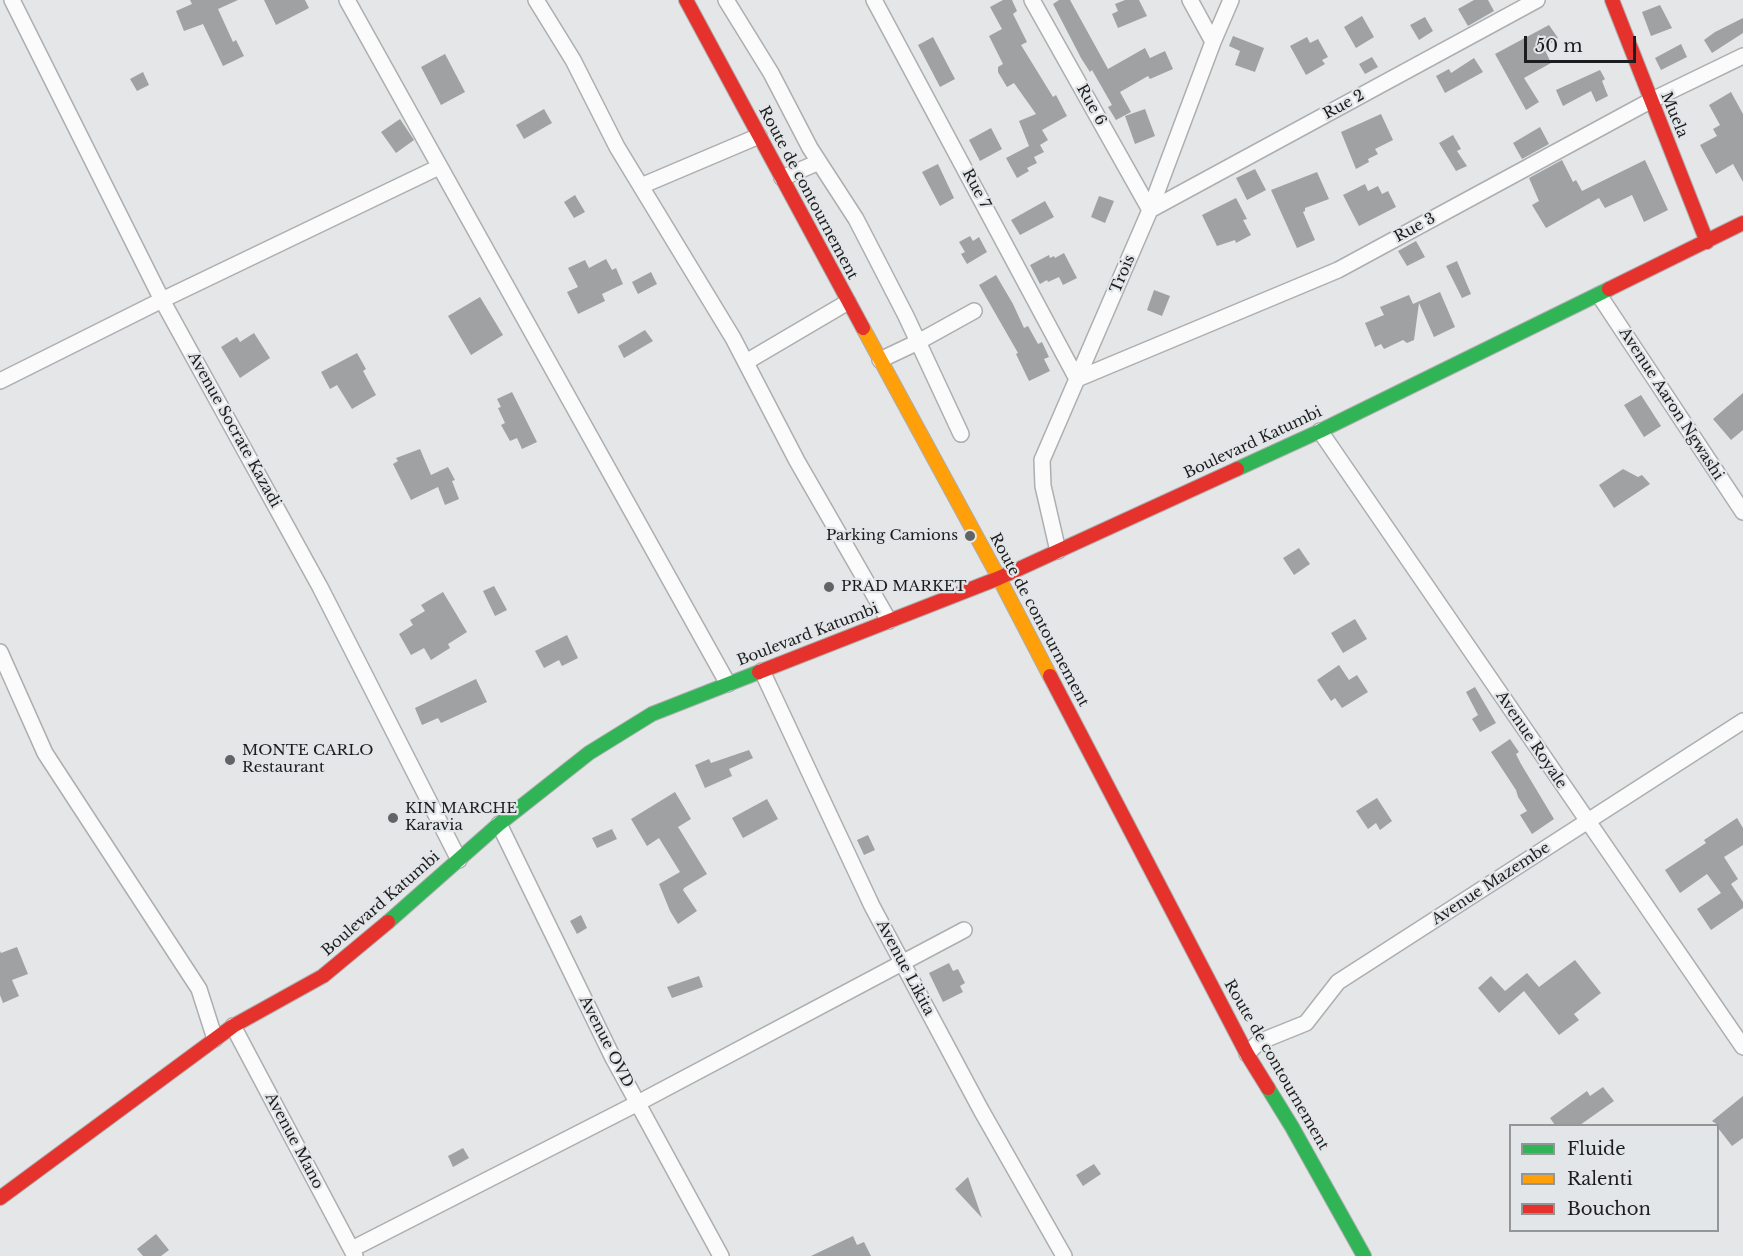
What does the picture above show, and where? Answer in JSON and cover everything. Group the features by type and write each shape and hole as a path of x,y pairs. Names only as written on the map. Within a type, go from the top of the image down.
{"street":[{"name":"Avenue Socrate Kazadi","path":"12,0 162,300 320,587 459,860"},
{"path":"347,0 728,684"},
{"path":"536,0 573,60 616,147 733,338 797,461 890,621"},
{"name":"Route de contournement","path":"686,0 999,578 1247,1054 1292,1127 1364,1256"},
{"path":"726,0 771,73 819,162 856,219 961,434"},
{"name":"Rue 7","path":"874,0 1077,379"},
{"name":"Rue 6","path":"1032,0 1150,210"},
{"path":"1190,0 1213,42"},
{"name":"Trois","path":"1058,551 1043,486 1042,460 1150,210 1231,0"},
{"name":"Rue 2","path":"1150,210 1537,0"},
{"name":"Muela","path":"1612,0 1707,242"},
{"name":"Rue 3","path":"1077,379 1338,270 1650,101 1743,56"},
{"path":"640,186 759,136"},
{"path":"782,178 819,162"},
{"path":"0,381 162,300 439,167"},
{"name":"Boulevard Katumbi","path":"0,1198 233,1026 322,976 499,824 589,753 622,731 660,711 999,578 1320,431 1743,223"},
{"name":"Avenue Aaron Ngwashi","path":"1599,295 1743,512"},
{"path":"746,362 848,302"},
{"path":"880,360 974,311"},
{"name":"Avenue Royale","path":"1320,431 1743,1047"},
{"path":"0,652 45,753 199,989 215,1039"},
{"name":"Avenue Likita","path":"762,671 872,906 981,1110 1064,1256"},
{"name":"Avenue Mazembe","path":"1247,1054 1259,1042 1306,1023 1338,982 1743,721"},
{"name":"Avenue OVD","path":"499,824 613,1058 721,1256"},
{"path":"353,1253 964,930"},
{"name":"Avenue Mano","path":"233,1026 353,1253"}],"building":[{"path":"190,0 238,0 218,9 233,42 236,40 244,56 223,66 203,24 184,31 176,11 192,4"},
{"path":"264,0 305,0 309,8 276,25"},
{"path":"1003,0 1012,0 1017,11 1013,14 1027,42 1021,45 1053,97 1056,95 1067,116 1042,130 1048,140 1040,145 1044,152 1034,157 1037,163 1027,168 1029,171 1017,178 1006,158 1029,146 1019,121 1036,114 1014,83 1007,87 998,72 998,67 1003,64 989,36 1002,29 990,7"},
{"path":"1059,0 1070,0 1108,69 1145,48 1150,58 1165,51 1173,69 1150,79 1148,76 1120,92 1131,112 1116,120 1108,107 1112,105 1092,70 1090,72 1081,58 1053,4"},
{"path":"1125,0 1139,0 1147,16 1118,28 1112,14 1118,11 1115,4"},
{"path":"1474,0 1488,0 1494,11 1468,26 1458,9"},
{"path":"1660,5 1672,28 1651,36 1642,12"},
{"path":"1362,16 1374,37 1356,48 1344,27"},
{"path":"1425,17 1433,31 1419,40 1410,25"},
{"path":"1743,18 1743,33 1712,53 1704,40"},
{"path":"1549,25 1558,38 1544,48 1551,63 1524,78 1539,102 1526,110 1495,54"},
{"path":"1233,36 1264,48 1255,72 1235,65 1240,51 1229,46"},
{"path":"933,37 955,79 940,87 918,45"},
{"path":"1307,37 1310,43 1318,39 1328,57 1322,60 1325,64 1306,75 1290,46"},
{"path":"1681,44 1687,57 1661,70 1655,58"},
{"path":"445,54 465,92 441,105 421,67"},
{"path":"1372,57 1378,67 1365,74 1359,64"},
{"path":"1474,58 1483,72 1445,93 1436,76 1449,69 1451,73"},
{"path":"1600,70 1605,79 1602,81 1608,96 1596,102 1591,91 1563,106 1556,90"},
{"path":"143,72 149,85 137,91 130,79"},
{"path":"1731,92 1743,114 1743,182 1733,164 1716,174 1700,145 1717,136 1713,129 1720,125 1709,105"},
{"path":"544,109 552,123 524,139 516,125"},
{"path":"1145,109 1155,136 1135,144 1125,116"},
{"path":"1381,114 1393,140 1375,149 1378,154 1356,169 1341,132"},
{"path":"400,119 414,140 396,153 381,132"},
{"path":"1540,127 1549,144 1522,159 1513,143"},
{"path":"991,128 1002,149 980,161 969,140"},
{"path":"1453,135 1461,149 1457,151 1467,166 1456,171 1439,143"},
{"path":"1562,160 1573,182 1576,180 1582,191 1645,160 1668,210 1644,222 1632,195 1605,208 1599,198 1546,228 1532,205 1539,201 1529,178"},
{"path":"938,164 954,198 940,206 922,172"},
{"path":"1255,169 1266,190 1247,200 1236,178"},
{"path":"1317,172 1329,199 1305,208 1303,212 1315,240 1297,248 1271,190"},
{"path":"1365,184 1368,191 1378,186 1382,194 1388,191 1396,207 1359,226 1343,195"},
{"path":"575,195 585,212 574,218 564,202"},
{"path":"1099,196 1114,201 1105,223 1091,217"},
{"path":"1236,198 1247,219 1243,220 1251,235 1236,243 1235,240 1217,246 1202,215"},
{"path":"1045,201 1054,217 1020,235 1011,220"},
{"path":"970,236 973,241 979,237 987,252 967,264 961,254 965,252 959,242"},
{"path":"1416,241 1425,257 1407,266 1398,251"},
{"path":"1064,253 1077,278 1063,285 1059,277 1040,284 1030,265 1049,255 1050,258 1054,256 1055,258"},
{"path":"606,259 612,270 616,268 623,284 602,294 605,301 578,314 567,292 578,287 568,268 585,260 589,268"},
{"path":"1457,261 1471,294 1462,298 1446,266"},
{"path":"651,272 657,284 638,294 632,282"},
{"path":"996,275 1024,328 1028,326 1038,344 1042,342 1049,357 1044,359 1050,371 1029,381 1016,354 1018,353 979,285"},
{"path":"1154,290 1170,296 1162,316 1147,310"},
{"path":"1440,292 1455,327 1434,337 1419,303 1414,340 1407,343 1403,340 1384,349 1381,344 1375,347 1365,323 1384,315 1380,307 1409,295 1413,304"},
{"path":"480,297 503,335 471,355 448,316"},
{"path":"645,330 653,341 624,358 618,346"},
{"path":"254,333 270,358 240,378 221,347 237,337 240,342"},
{"path":"357,353 366,369 363,371 376,395 352,409 337,385 330,389 321,372"},
{"path":"512,392 537,442 522,449 517,438 510,441 501,425 505,423 498,408 501,407 497,399"},
{"path":"1743,393 1743,430 1731,440 1713,419"},
{"path":"1641,395 1661,426 1644,437 1624,405"},
{"path":"420,449 431,475 448,467 455,480 452,481 459,499 445,505 438,487 411,500 393,464 398,461 396,458"},
{"path":"1623,469 1638,477 1642,475 1650,484 1614,508 1599,485"},
{"path":"1299,548 1310,564 1294,575 1283,558"},
{"path":"494,586 507,610 495,616 483,591"},
{"path":"443,592 467,632 448,644 450,648 431,660 424,648 411,655 399,634 413,625 410,620 425,611 421,605"},
{"path":"1355,619 1367,639 1343,653 1331,633"},
{"path":"567,635 578,658 562,666 559,660 544,668 535,651"},
{"path":"1339,665 1349,680 1357,675 1368,692 1342,708 1335,698 1331,701 1317,680"},
{"path":"476,679 487,702 441,723 438,718 422,725 415,708"},
{"path":"1475,687 1496,723 1480,732 1472,719 1478,715 1466,692"},
{"path":"1510,739 1519,752 1516,754 1521,764 1554,819 1532,834 1520,815 1527,811 1491,752"},
{"path":"749,750 753,758 729,769 732,776 705,788 695,765 709,759 711,763"},
{"path":"675,792 691,819 678,827 707,874 684,888 683,890 697,911 678,924 659,884 680,872 659,838 647,846 631,819"},
{"path":"1377,798 1392,821 1380,830 1376,823 1368,829 1356,811"},
{"path":"767,799 778,819 743,838 732,818"},
{"path":"1737,818 1743,828 1743,845 1724,857 1738,879 1731,884 1743,902 1743,908 1711,930 1697,909 1721,893 1707,874 1680,893 1665,870 1706,843 1704,840"},
{"path":"612,829 617,839 597,848 592,838"},
{"path":"868,835 875,850 864,855 857,840"},
{"path":"581,915 587,928 577,934 570,921"},
{"path":"17,947 28,974 12,980 19,996 3,1003 0,995 0,951 1,953"},
{"path":"1575,960 1601,993 1574,1014 1579,1020 1559,1035 1524,991 1499,1013 1478,988 1491,976 1505,991 1527,973 1539,987"},
{"path":"949,963 953,971 958,969 965,983 960,986 963,992 943,1002 929,973"},
{"path":"699,976 703,987 672,998 667,987"},
{"path":"1603,1087 1614,1101 1581,1124 1554,1124 1550,1118 1587,1091 1590,1096"},
{"path":"1743,1096 1743,1138 1732,1146 1719,1129 1719,1124 1712,1121"},
{"path":"463,1148 469,1158 453,1167 448,1156"},
{"path":"1094,1164 1101,1174 1083,1186 1076,1175"},
{"path":"968,1177 982,1218 955,1189"},
{"path":"156,1234 169,1250 161,1256 143,1256 137,1249"},
{"path":"853,1236 857,1245 864,1242 871,1256 811,1256"}],"traffic: fast":[{"path":"1237,469 1320,431 1609,289"},
{"path":"388,922 499,824 589,753 652,714 759,672"},
{"path":"1268,1088 1364,1256"}],"traffic: slow":[{"path":"863,328 1050,676"}],"traffic: jam":[{"path":"686,0 863,328"},
{"path":"1612,0 1707,242"},
{"path":"1609,289 1743,223"},
{"path":"759,672 999,578 1237,469"},
{"path":"1050,676 1247,1054 1268,1088"},
{"path":"0,1198 233,1026 323,976 388,922"}],"place":[{"name":"Parking Camions","path":"970,536"},
{"name":"PRAD MARKET","path":"829,587"},
{"name":"MONTE CARLO Restaurant","path":"230,760"},
{"name":"KIN MARCHE Karavia","path":"393,818"}]}
